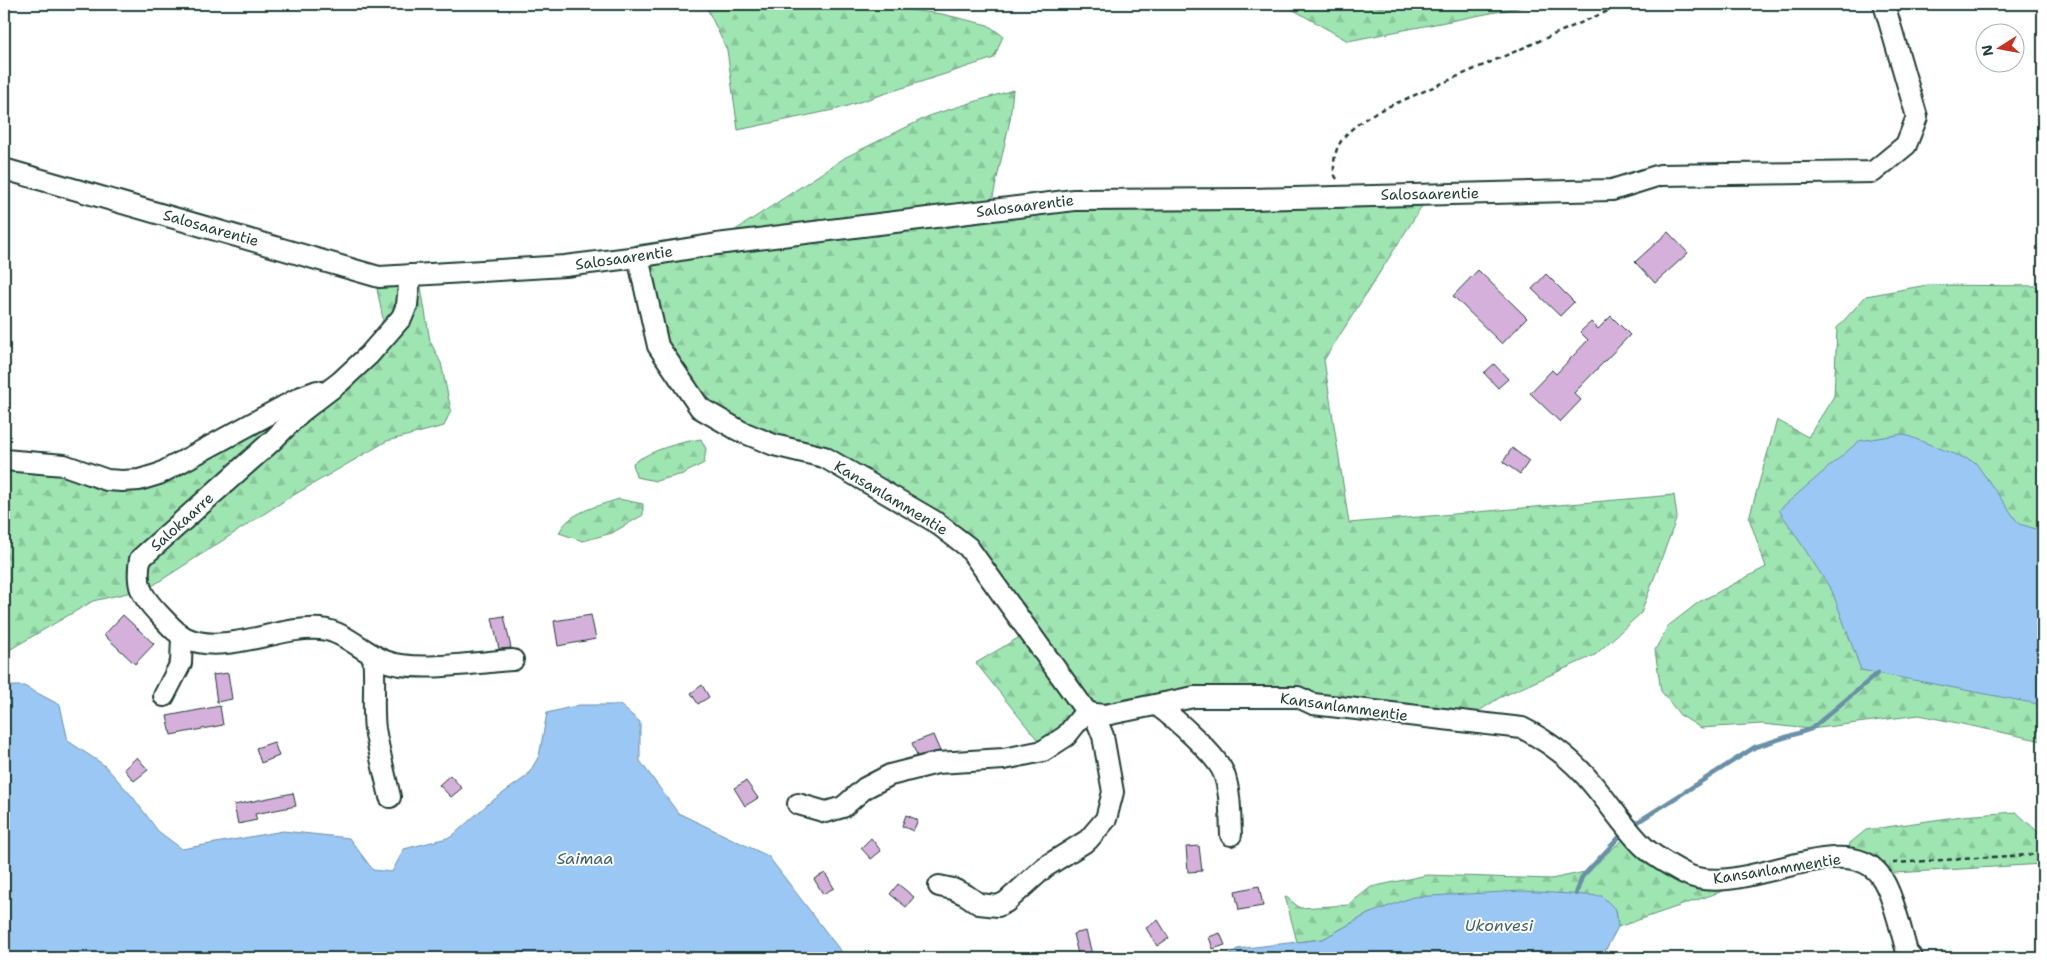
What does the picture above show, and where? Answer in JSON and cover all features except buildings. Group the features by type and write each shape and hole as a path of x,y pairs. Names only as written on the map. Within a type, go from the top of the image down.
{"street":[{"name":"Salosaarentie","path":"4,168 379,277 565,266 716,244 1074,200 1612,190 1660,175 1873,172 1906,145 1917,117 1884,4"},
{"name":"Kansanlammentie","path":"638,256 658,346 700,408 740,432 774,445 824,457 934,520 968,547 1090,713 1105,716 1194,697 1298,698 1313,704 1522,728 1534,734 1565,756 1594,785 1644,847 1684,874 1696,878 1728,879 1832,858 1858,859 1869,864"},
{"name":"Salokaarre","path":"410,275 407,305 402,317 369,355 340,382 301,412 272,441 140,559 138,585 151,606 175,631 188,639 210,643 248,640 304,629 323,629 339,634 385,661 402,666 420,667 513,660"},
{"path":"4,460 64,466 107,480 139,480 159,474 301,397 340,382"},
{"path":"164,696 181,662 182,636"},
{"path":"371,654 376,675 375,728 390,797"},
{"path":"1158,705 1181,724 1224,772 1229,790 1231,835"},
{"path":"798,804 826,812 843,807 865,788 890,775 936,763 1004,759 1044,751 1066,736 1090,713 1103,736 1113,792 1106,819 1088,840 1045,867 1006,902 998,906 978,904 966,895 953,889 939,886"},
{"path":"1869,864 1885,883 1907,952 1912,958"}],"path":[{"path":"1349,196 1334,174 1335,152 1351,128 1376,112 1624,4"},
{"path":"1869,864 2043,854"}],"green space":[{"path":"705,4 891,4 893,8 942,14 988,25 1003,36 994,58 838,109 738,130 727,50"},
{"path":"1286,4 1537,4 1348,41"},
{"path":"1013,90 1010,120 990,210 1429,195 1324,360 1349,523 1674,495 1677,517 1641,613 1595,655 1499,698 1479,711 1475,722 1194,697 1105,715 1052,758 976,663 1028,632 934,521 700,408 658,346 635,245 734,231 846,157 931,115"},
{"path":"419,275 430,341 441,363 451,410 444,426 387,441 287,499 149,588 93,601 4,653 4,460 122,481 301,397 369,355 383,319 377,289 379,277"},
{"path":"1927,285 2043,286 2043,741 1919,715 1811,729 1762,724 1701,728 1680,715 1661,691 1655,650 1668,626 1699,602 1766,567 1749,518 1777,420 1808,437 1834,396 1837,328 1866,296"},
{"path":"701,439 706,449 704,463 683,474 656,481 636,477 633,463 641,458 666,447"},
{"path":"619,499 643,504 643,515 612,533 583,541 559,533 563,526 576,515 593,507"},
{"path":"2016,812 2037,831 2043,832 2043,864 1879,874 1847,858 1850,843 1866,830 1962,816"},
{"path":"1632,832 1684,874 1805,863 1618,927 1616,910 1368,914 1323,939 1297,942 1285,896 1300,908 1348,905 1371,887 1427,875 1551,879 1585,872"}],"water":[{"path":"1903,434 1975,462 2019,524 2043,531 2043,705 1861,670 1832,591 1779,510 1859,441"},
{"name":"Saimaa","path":"4,686 24,686 60,705 68,741 104,765 132,796 158,831 182,849 283,831 349,838 373,870 392,872 404,849 451,837 488,804 527,776 539,756 547,713 579,705 620,705 640,722 640,761 678,813 768,856 846,958 4,958"},
{"name":"Ukonvesi","path":"1521,891 1602,896 1616,910 1618,927 1603,955 1600,958 1226,958 1237,949 1323,939 1368,914 1413,897"}],"waterway":[{"path":"1633,825 1755,747 1811,729 1878,673"},
{"path":"1576,894 1582,877 1623,833"}]}
